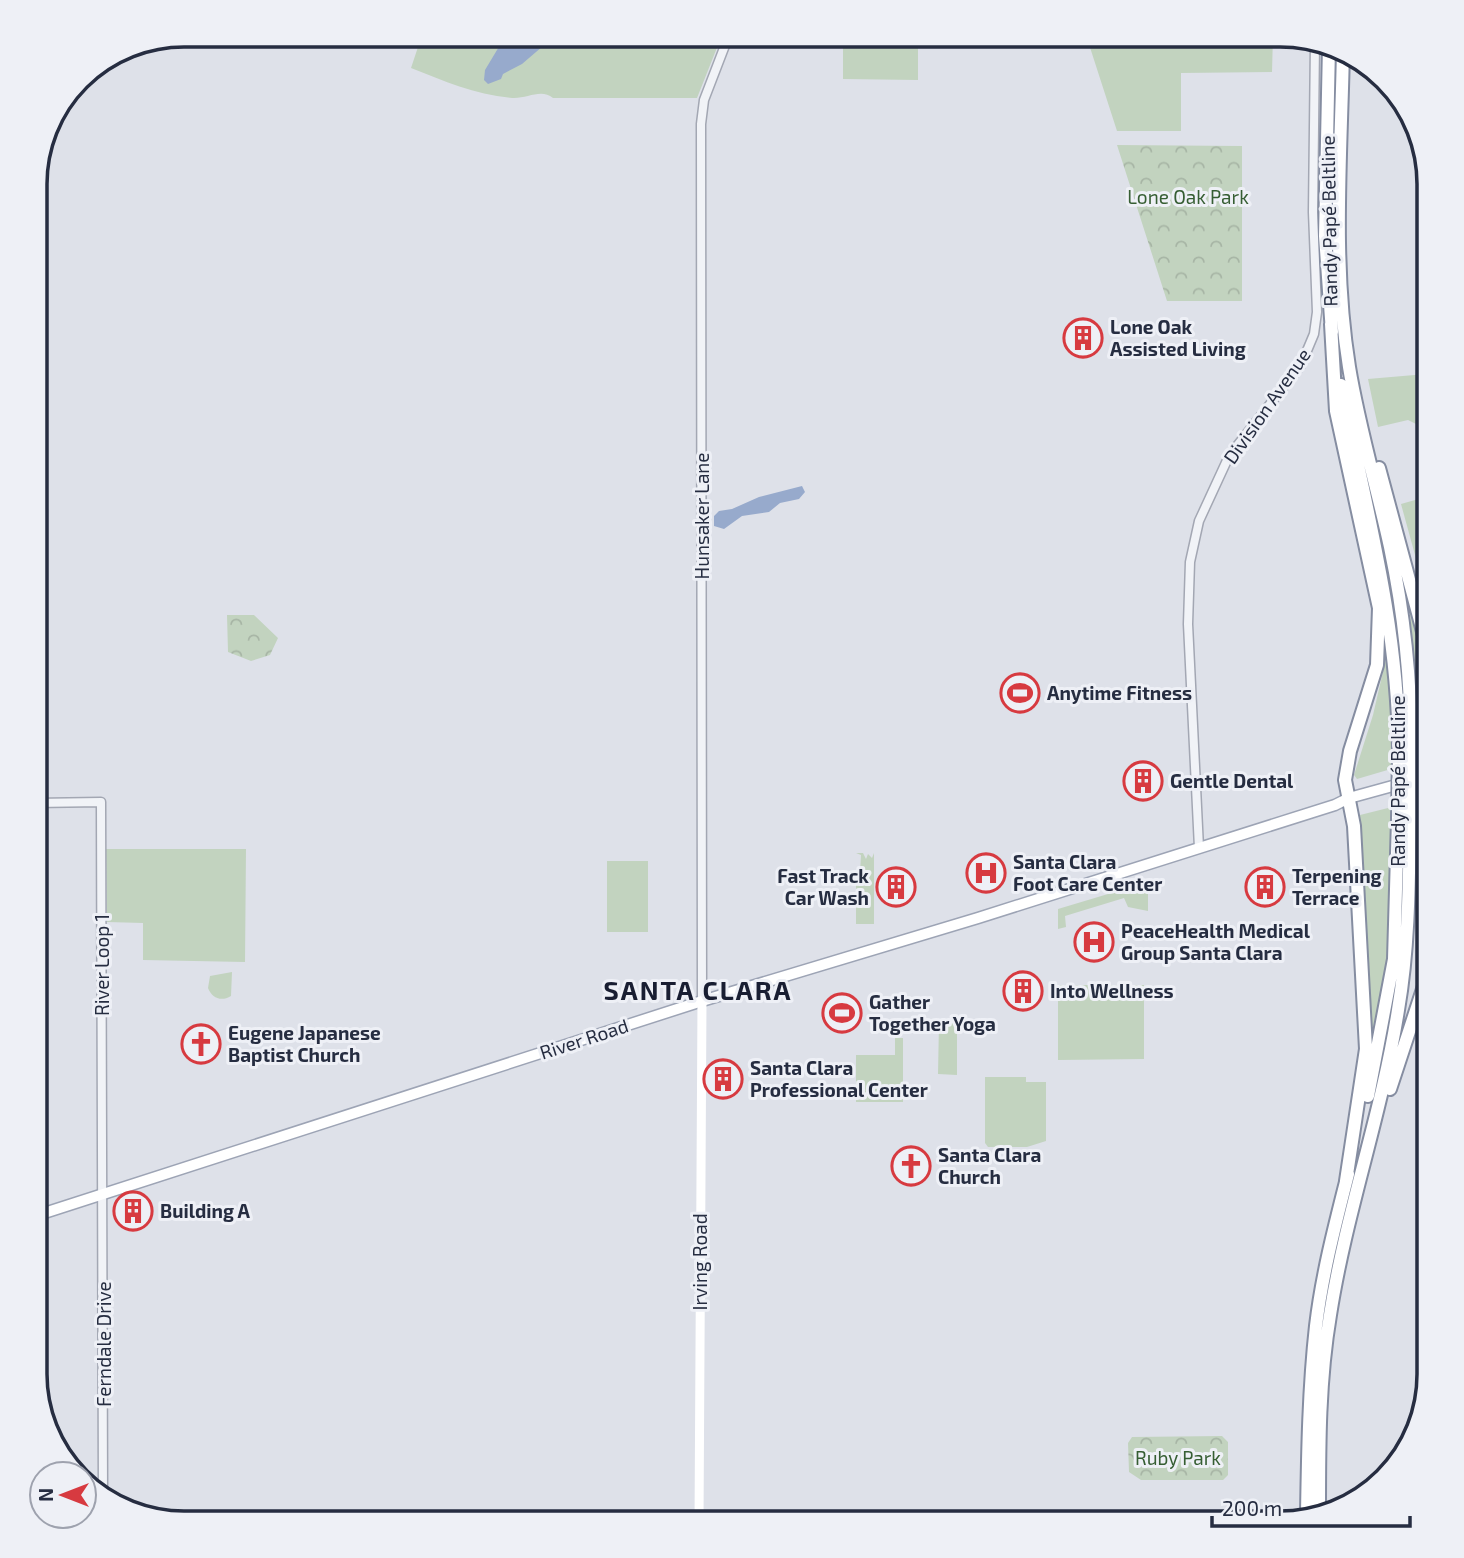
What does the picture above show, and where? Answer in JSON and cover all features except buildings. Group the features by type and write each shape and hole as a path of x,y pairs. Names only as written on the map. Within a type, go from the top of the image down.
{"highway":[{"name":"Randy Papé Beltline","path":"1319,1505 1320,1394 1330,1315 1341,1254 1365,1162 1399,1007 1408,925 1404,817 1405,749 1410,694 1402,616 1390,548 1337,324 1325,236 1329,57"},
{"name":"Randy Papé Beltline","path":"1337,324 1343,63"},
{"path":"1337,324 1417,610"},
{"path":"1337,324 1336,411 1379,608 1377,665 1345,780 1354,826 1366,1049 1346,1181"},
{"name":"Randy Papé Beltline","path":"1307,1508 1310,1395 1316,1325 1328,1253 1377,1060 1394,959 1404,817"},
{"path":"1365,1162 1417,1007"}],"main road":[{"path":"1349,798 1417,779"},
{"name":"River Road","path":"47,1212 702,1001 1255,830 1329,800 1349,798"},
{"name":"Irving Road","path":"699,1511 702,1001"}],"street":[{"name":"Hunsaker Lane","path":"702,1001 701,124 704,100 724,48"},
{"name":"Division Avenue","path":"1199,848 1188,650 1191,562 1199,521 1229,456 1301,365 1314,334 1317,312 1313,200 1315,52"},
{"name":"River Loop 1","path":"47,803 101,802 104,1194"},
{"name":"Ferndale Drive","path":"103,1483 104,1194"}],"green space":[{"path":"418,48 717,48 697,98 553,98 539,94 512,98 473,91 411,68"},
{"path":"843,48 918,48 918,80 843,79"},
{"path":"1090,48 1273,48 1272,72 1181,73 1181,131 1117,131"},
{"name":"Lone Oak Park","path":"1117,145 1242,146 1242,301 1167,301"},
{"path":"1417,375 1417,424 1408,420 1378,427 1368,379"},
{"path":"1417,499 1417,562 1401,504"},
{"path":"1412,613 1417,634 1417,688"},
{"path":"227,615 254,615 278,638 270,655 251,661 228,652"},
{"path":"1388,650 1391,672 1391,769 1357,779 1354,775 1373,715"},
{"path":"1392,807 1388,960 1375,1046 1372,1046 1360,815"},
{"path":"106,849 246,849 245,962 143,960 143,923 107,922"},
{"path":"856,853 863,853 866,859 868,854 872,858 874,853 874,924 856,924 856,873 860,873 861,855"},
{"path":"607,861 648,861 648,932 607,932"},
{"path":"1148,882 1148,911 1128,907 1124,898 1065,916 1066,927 1058,929 1058,909"},
{"path":"232,972 231,996 224,999 214,997 208,988 210,976"},
{"path":"1058,985 1144,985 1144,1059 1058,1060"},
{"path":"939,1023 957,1023 957,1075 938,1074"},
{"path":"895,1038 903,1038 903,1102 856,1102 856,1055 895,1055"},
{"path":"985,1077 1026,1077 1026,1082 1046,1082 1046,1141 1027,1147 988,1147 985,1143"},
{"name":"Ruby Park","path":"1222,1436 1228,1442 1228,1475 1223,1480 1141,1480 1129,1472 1128,1443 1132,1437"}],"water":[{"path":"498,48 541,48 522,64 503,74 501,79 488,84 484,80 485,70"},
{"path":"802,486 805,492 799,499 780,503 769,512 742,516 724,529 714,526 714,516 719,511"}],"place":[{"name":"Lone Oak Assisted Living","path":"1083,338"},
{"name":"Anytime Fitness","path":"1020,693"},
{"name":"Gentle Dental","path":"1143,781"},
{"name":"Santa Clara Foot Care Center","path":"986,873"},
{"name":"Fast Track Car Wash","path":"896,887"},
{"name":"Terpening Terrace","path":"1265,887"},
{"name":"PeaceHealth Medical Group Santa Clara","path":"1094,942"},
{"name":"Into Wellness","path":"1023,991"},
{"name":"Gather Together Yoga","path":"842,1013"},
{"name":"Eugene Japanese Baptist Church","path":"201,1044"},
{"name":"Santa Clara Professional Center","path":"723,1079"},
{"name":"Santa Clara Church","path":"911,1166"},
{"name":"Building A","path":"133,1211"}],"district":[{"name":"SANTA CLARA","path":"698,991"}]}
